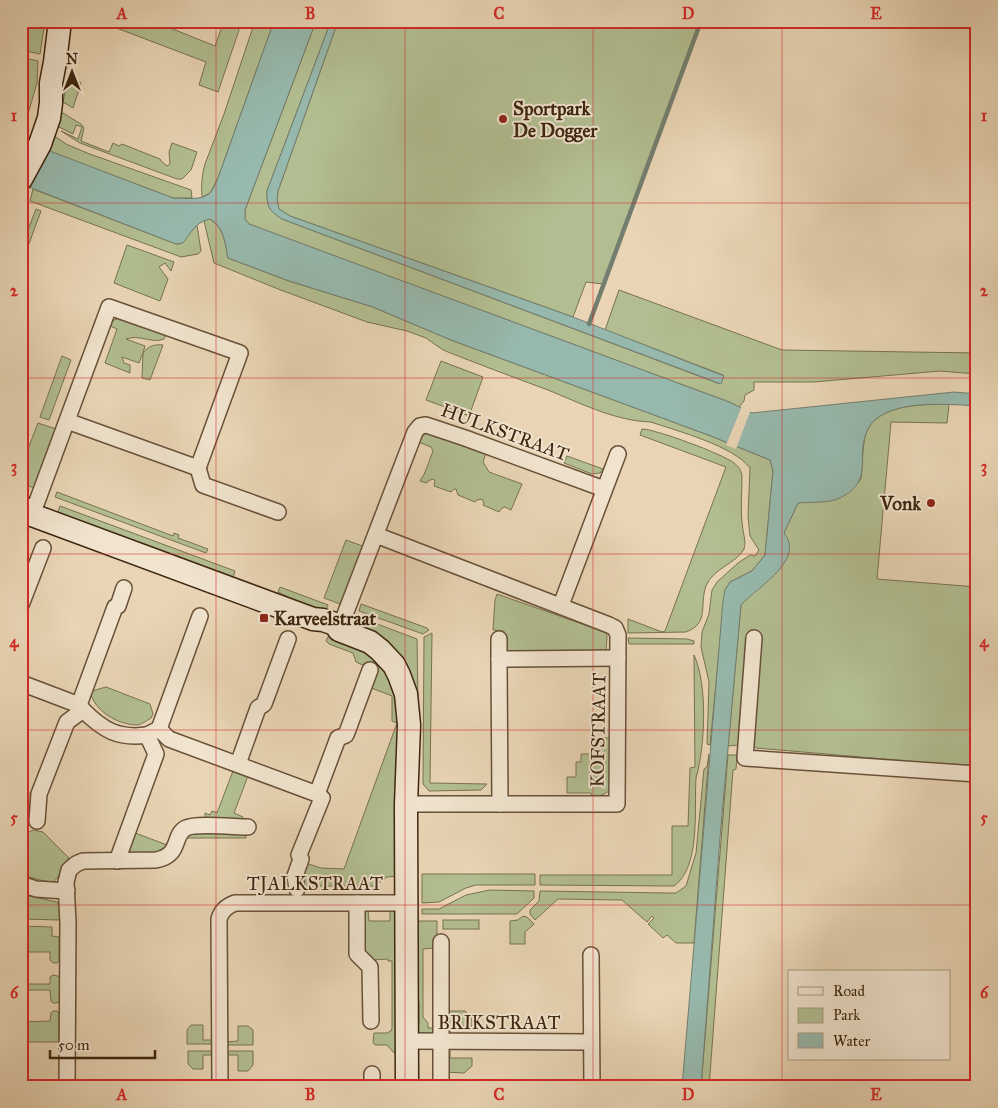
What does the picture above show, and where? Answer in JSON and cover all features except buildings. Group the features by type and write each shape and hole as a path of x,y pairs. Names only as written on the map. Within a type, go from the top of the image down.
{"street":[{"path":"21,179 34,142 37,114 51,83 60,21"},
{"path":"21,170 34,142"},
{"path":"278,512 203,485 198,468 240,353 109,306 67,421 25,512 312,619 335,624 339,630 370,642 394,666 403,684 408,704 409,725 406,804 407,1087"},
{"path":"67,421 198,468"},
{"name":"HULKSTRAAT","path":"339,630 415,432 420,426 426,425 442,430 604,490"},
{"path":"376,535 561,605 618,454"},
{"path":"21,606 43,548"},
{"path":"36,821 39,794 67,722 81,708 115,607 118,606 124,588"},
{"name":"KOFSTRAAT","path":"406,804 617,804 618,634 615,628 609,624 561,605"},
{"path":"117,861 156,754 153,732 200,616"},
{"path":"754,638 745,758 977,774"},
{"path":"238,764 258,708 264,704 288,639"},
{"path":"499,639 500,804"},
{"name":"KOFSTRAAT","path":"499,659 618,658"},
{"path":"317,794 338,738 346,735 370,670"},
{"path":"21,683 81,708 98,725 116,734 139,736 153,732 317,794 322,798 299,855 301,859 295,876 297,889"},
{"path":"67,1087 67,875 76,864 83,861 156,860 166,858 173,851 182,832 186,828 197,826 248,827"},
{"path":"21,884 36,889 67,891"},
{"name":"TJALKSTRAAT","path":"220,1087 219,919 223,911 235,903 406,903"},
{"path":"358,903 357,954 370,966 371,1021"},
{"path":"441,942 441,1087"},
{"path":"591,955 592,1087"},
{"name":"BRIKSTRAAT","path":"407,1041 591,1042"}],"green space":[{"path":"21,21 45,21 40,54 21,50"},
{"path":"98,21 153,21 215,46 224,21 242,21 218,92 199,85 206,62"},
{"path":"255,21 274,21 218,178 210,193 202,197 202,180 205,164"},
{"path":"316,21 331,21 267,191 270,208 282,219 720,384 723,375 605,330 619,290 782,350 977,353 977,374 940,371 814,382 754,382 754,390 745,395 744,401 739,407 248,224 245,219 245,210"},
{"name":"Sportpark De Dogger","path":"338,21 701,21 603,284 586,282 573,317 290,216 279,209 278,191"},
{"path":"21,57 38,61 37,83 27,117 21,115"},
{"path":"69,72 81,83 73,108 63,102"},
{"path":"61,112 81,124 84,128 81,141 109,152 113,143 119,146 122,144 160,159 167,166 170,164 169,152 172,143 197,152 191,170 182,179 177,179 80,143 61,131 78,139 82,127 76,125 73,134 57,126"},
{"path":"53,135 66,144 87,153 191,190 192,198 173,198 47,151"},
{"path":"33,189 176,244 180,244 197,225 201,251 198,254 181,257 30,201"},
{"path":"36,209 41,211 23,260 21,259 21,248"},
{"path":"209,219 221,231 228,258 289,281 373,307 451,340 711,436 770,460 773,471 765,555 752,571 730,582 725,590 710,745 707,744 709,682 701,647 702,632 709,614 712,590 717,582 738,563 750,555 755,556 759,550 750,536 748,516 750,468 731,453 704,440 651,422 611,415 443,350 426,338 407,331 367,322 214,263 204,221"},
{"path":"127,245 174,262 171,271 165,263 159,267 168,279 160,301 114,283"},
{"path":"119,318 167,333 164,339 159,340 126,339 145,346 139,363 122,357 124,363 130,365 130,373 105,363 117,329 108,325"},
{"path":"163,345 150,380 142,378 143,353 152,346"},
{"path":"62,356 71,360 49,420 40,417"},
{"path":"441,361 483,377 469,416 426,400"},
{"path":"927,404 949,404 947,423 891,422 877,579 977,587 977,767 756,748 752,743 749,635 738,745 728,746 741,605 779,569 789,554 784,533 798,503 856,485 861,479 866,433 871,423 880,416 902,408"},
{"path":"38,423 56,429 34,488 21,483 21,467"},
{"path":"642,429 674,437 717,454 734,463 742,474 744,549 736,559 719,570 709,580 704,593 701,618 698,624 686,632 628,633 628,619 662,632 665,631 726,467 640,435"},
{"path":"430,432 486,453 483,462 489,472 522,484 511,510 505,507 499,512 483,505 482,499 475,502 458,495 456,489 451,492 434,486 435,481 433,479 427,483 420,481 426,471 433,451 431,447 416,441 423,434"},
{"path":"567,456 603,469 600,473 592,474 564,463"},
{"path":"57,492 173,536 174,533 179,535 178,538 208,549 206,553 55,497"},
{"path":"60,506 235,571 233,578 57,514"},
{"path":"346,540 365,547 353,580 350,579 340,604 324,598"},
{"path":"280,587 328,605 324,615 278,592"},
{"path":"497,594 605,632 607,635 606,652 504,655 504,631 493,630"},
{"path":"361,604 429,630 423,634 359,611"},
{"path":"364,619 417,639 418,706 361,628"},
{"path":"432,633 430,783 487,784 481,790 429,791 423,784 424,637"},
{"path":"328,637 354,647 374,659 388,677 398,703 398,876 387,877 375,886 301,886 302,862 321,868 344,869 397,723 392,721 392,696 369,687 374,670 356,662 353,653 329,644 326,641"},
{"path":"628,638 687,639 694,641 694,644 629,644"},
{"path":"694,655 701,683 704,716 696,778 694,836 689,865 683,877 674,886 540,885 540,875 672,875 672,826 688,826 690,768 695,767"},
{"path":"106,687 150,704 153,714 151,718 142,724 136,725 115,720 103,712 91,695 92,691"},
{"path":"591,738 612,738 610,790 595,796 592,796 591,793 567,793 567,777 576,777 576,762 581,762 581,754 591,754"},
{"path":"709,754 694,943 676,943 667,935 663,938 648,924 654,918 652,916 647,922 622,900 558,899 535,920 530,914 530,910 539,901 540,891 676,893 686,886 696,853 704,769 707,767"},
{"path":"728,755 737,755 736,769 733,770 709,1087 701,1087"},
{"path":"233,771 248,776 234,813 243,817 243,820 205,819 205,813 210,815 212,811 217,813"},
{"path":"21,790 36,795 25,827 21,829"},
{"path":"33,830 43,832 69,858 53,882 21,875 21,836"},
{"path":"130,831 167,845 164,849 153,854 121,855"},
{"path":"189,832 245,832 246,838 187,838"},
{"path":"422,874 535,874 535,885 476,885 439,902 422,903"},
{"path":"490,890 534,891 534,898 517,914 422,914 422,909 439,909 466,895"},
{"path":"21,894 57,902 61,908 61,920 21,919"},
{"path":"392,909 398,913 398,1053 394,1053 387,1045 375,1045 373,1042 374,1033 387,1033 392,1028 392,961 388,961 388,959 372,960 362,948 362,913 368,910 369,921 390,921 390,911"},
{"path":"523,916 527,917 534,924 525,932 525,944 510,944 510,921 518,920"},
{"path":"443,920 479,920 479,929 443,929"},
{"path":"416,921 437,921 437,945 434,948 423,949 423,1017 428,1023 428,1028 435,1028 430,1036 422,1036 416,1029 416,1026 419,1025 419,1002 416,1001"},
{"path":"21,926 52,927 52,936 59,937 59,961 53,963 50,960 50,952 21,952"},
{"path":"53,975 60,978 60,1001 57,1003 51,1001 50,990 21,990 21,984 50,984 50,977"},
{"path":"53,1011 59,1013 59,1042 21,1042 21,1022 50,1021"},
{"path":"444,1011 465,1011 472,1019 472,1026 450,1026 450,1034 448,1033"},
{"path":"191,1025 203,1025 203,1040 213,1040 214,1044 187,1044 187,1030"},
{"path":"238,1026 248,1026 253,1030 253,1045 226,1045 226,1042 238,1041"},
{"path":"450,1048 450,1058 472,1058 472,1066 464,1073 444,1072 447,1050"},
{"path":"188,1051 214,1051 214,1053 212,1055 203,1055 203,1069 193,1069 188,1064"},
{"path":"226,1051 253,1051 253,1065 248,1071 238,1071 238,1055 228,1055"}],"water":[{"path":"274,21 316,21 245,210 245,219 249,224 729,402 752,413 954,392 977,394 977,406 949,404 916,405 886,413 875,420 867,431 864,441 861,476 857,484 851,491 836,500 798,503 784,533 789,543 789,553 784,563 767,582 741,605 720,837 701,1087 682,1087 723,601 725,590 730,582 752,571 765,555 773,471 770,460 711,436 451,340 373,307 289,281 228,258 221,231 215,222 210,219 197,225 183,243 176,244 21,184 21,140 173,198 207,196 213,190 218,178"},
{"path":"331,21 338,21 278,191 279,209 290,216 573,317 724,376 721,384 282,219 274,213 268,205 267,191"}],"pier":[{"path":"742,406 751,409 736,449 726,445"}],"waterway":[{"path":"589,324 701,21"}],"place":[{"name":"Sportpark De Dogger","path":"503,119"},
{"name":"Vonk","path":"931,503"},
{"name":"Karveelstraat","path":"264,618"}]}
